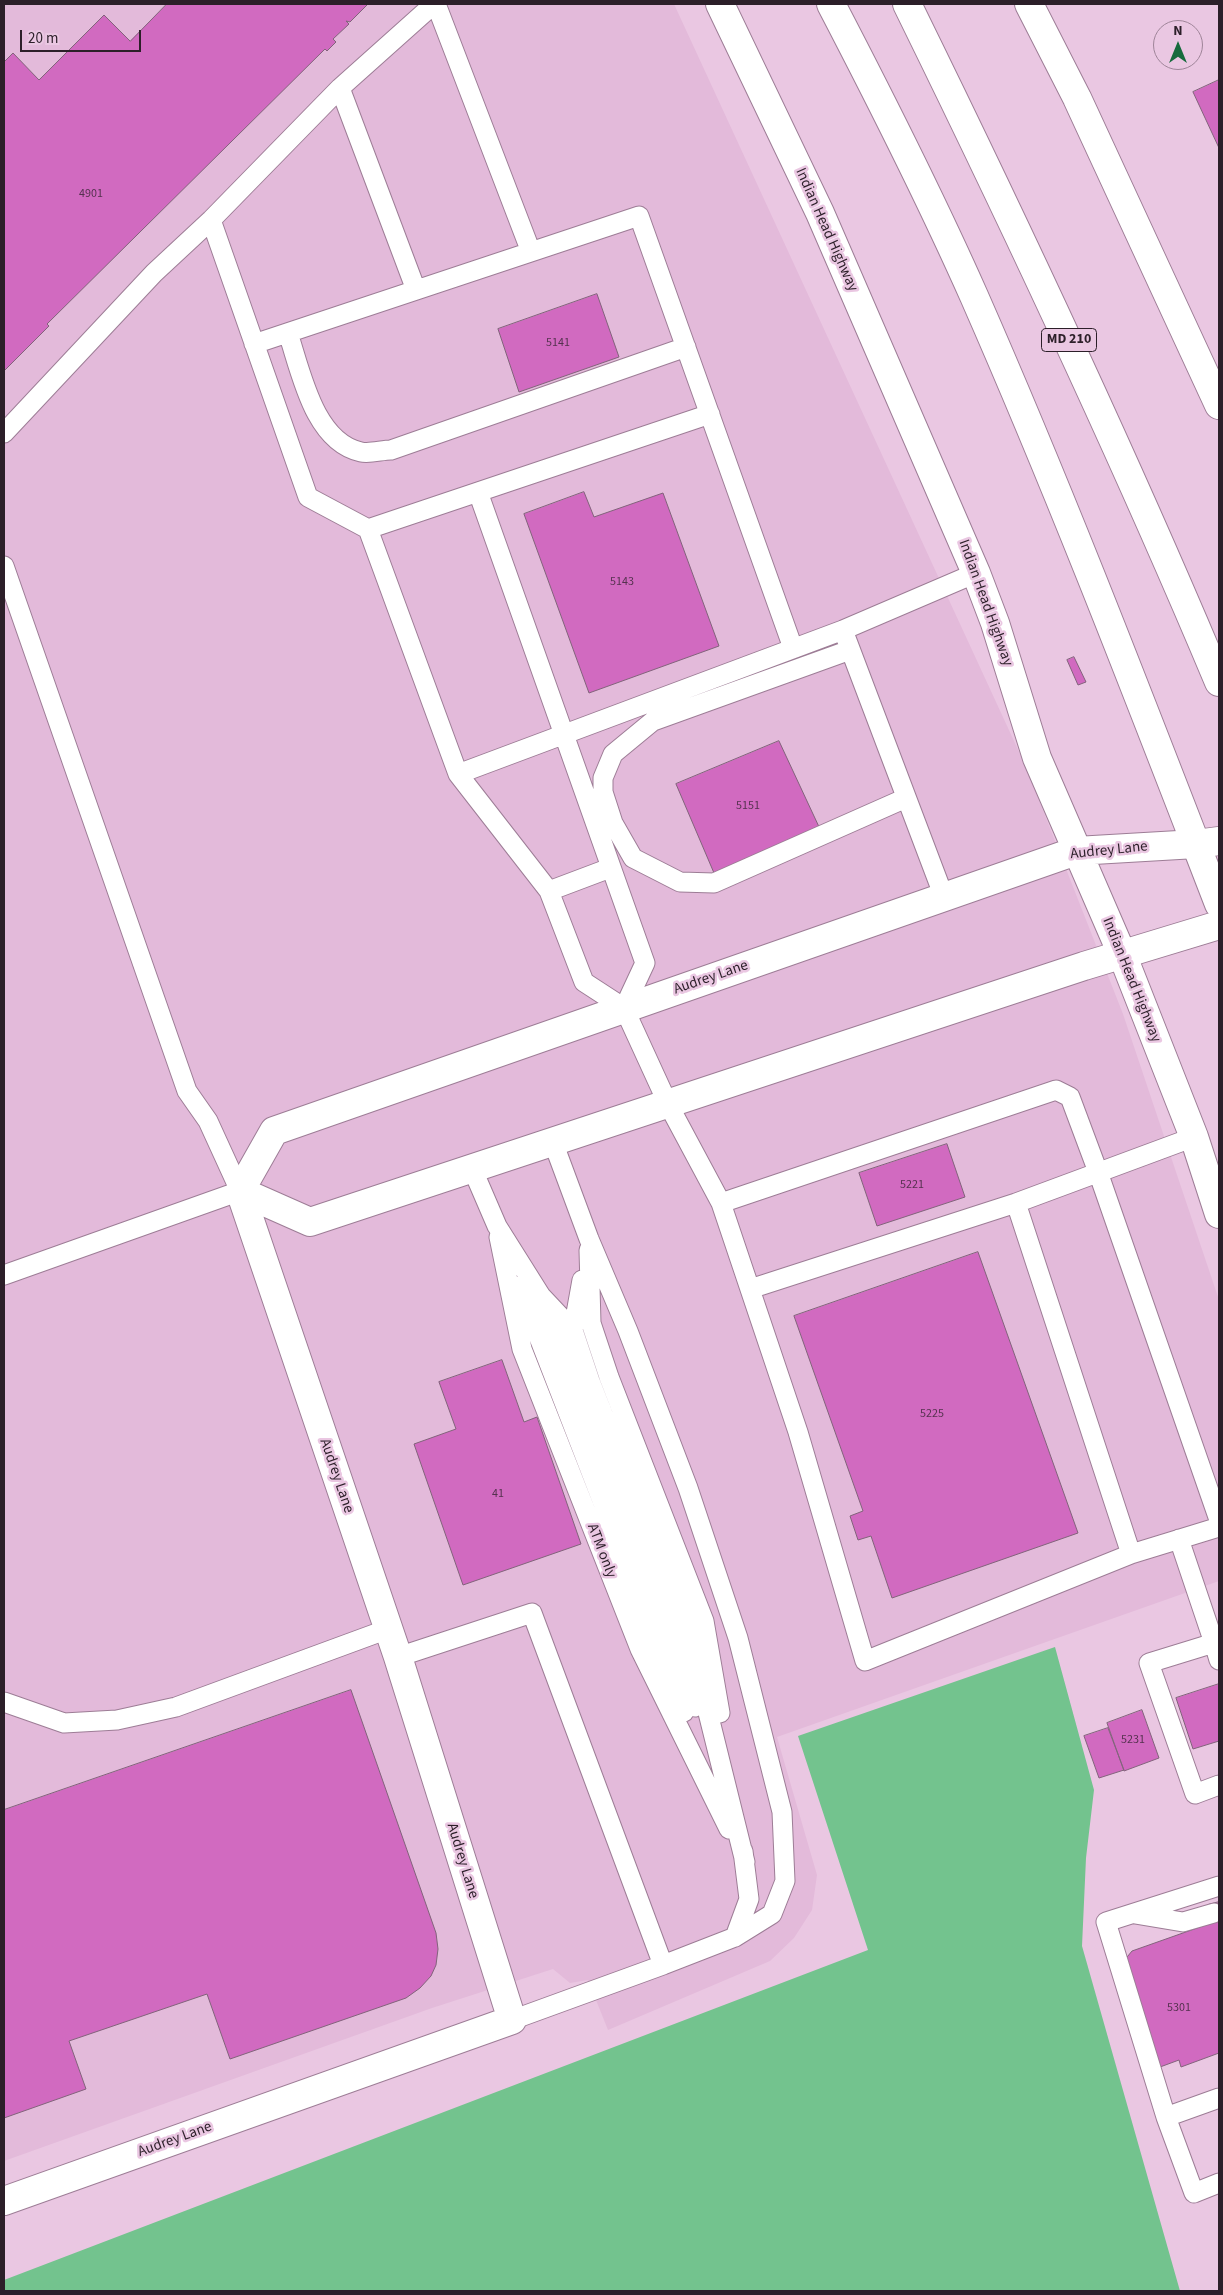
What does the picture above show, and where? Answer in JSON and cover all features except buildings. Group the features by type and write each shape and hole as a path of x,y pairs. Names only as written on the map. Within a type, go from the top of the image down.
{"street":[{"name":"Indian Head Highway","path":"720,4 820,213 976,573 995,623 1037,758 1122,954 1194,1137 1219,1214"},
{"path":"831,4 886,109 974,296 1113,632 1208,842 1219,904"},
{"name":"MD 210","path":"907,4 1040,277 1150,518 1219,682"},
{"path":"1029,4 1077,98 1219,405"},
{"name":"Audrey Lane","path":"4,2201 512,2020 398,1657 240,1191 274,1132 1076,851 1208,842"},
{"path":"240,1191 310,1222 1122,954 1219,925"}],"lane":[{"path":"4,433 154,273 211,220 340,88 435,4 531,252"},
{"path":"340,88 416,290"},
{"path":"254,344 639,216 793,648"},
{"path":"211,220 308,497 368,529 458,774 549,891 584,982 624,1008 668,1104 721,1203 798,1432 865,1661 1131,1554 1219,1527"},
{"path":"288,333 308,394 324,427 341,444 362,452 391,450 686,347"},
{"path":"368,529 710,414"},
{"path":"478,492 645,963 624,1008"},
{"path":"4,566 187,1091 208,1121 240,1191 4,1275"},
{"path":"458,774 843,630 976,573"},
{"path":"843,630 944,897"},
{"path":"850,650 653,721 613,754 603,778 603,792 613,823 633,858 680,882 714,883 906,798"},
{"path":"549,891 610,868"},
{"path":"721,1203 1056,1090 1070,1097 1219,1520"},
{"path":"750,1290 1016,1203 1194,1137"},
{"path":"512,2020 736,1937 772,1914 785,1881 782,1812 738,1638 688,1488 628,1331 589,1239 553,1142"},
{"path":"472,1168 497,1226 654,1640 745,1862"},
{"path":"1016,1203 1131,1554"},
{"path":"497,1226 541,1296 573,1330 590,1381 687,1628 745,1862"},
{"path":"573,1330 589,1239"},
{"path":"589,1239 591,1323 609,1377 704,1621 745,1862 749,1899 736,1937"},
{"path":"541,1296 577,1398 671,1634 745,1862"},
{"path":"1179,1539 1217,1648 1150,1663 1195,1794 1219,1785"},
{"path":"398,1657 532,1613 663,1965"},
{"path":"4,1702 64,1723 117,1720 176,1707 388,1629"},
{"path":"1219,1886 1106,1922 1166,2117 1194,2193 1219,2184"},
{"path":"1132,1914 1183,1922 1214,1913"},
{"path":"1166,2117 1219,2098"}],"shaded area":[{"path":"4,4 674,4 1026,767 1123,1014 1219,1300 1219,1581 777,1737 817,1875 812,1910 794,1938 770,1961 608,2030 588,1980 570,1983 553,1969 432,2008 4,2161"}],"green space":[{"path":"1055,1647 1094,1790 1086,1858 1082,1946 1180,2291 4,2291 4,2280 868,1950 798,1736"}]}
